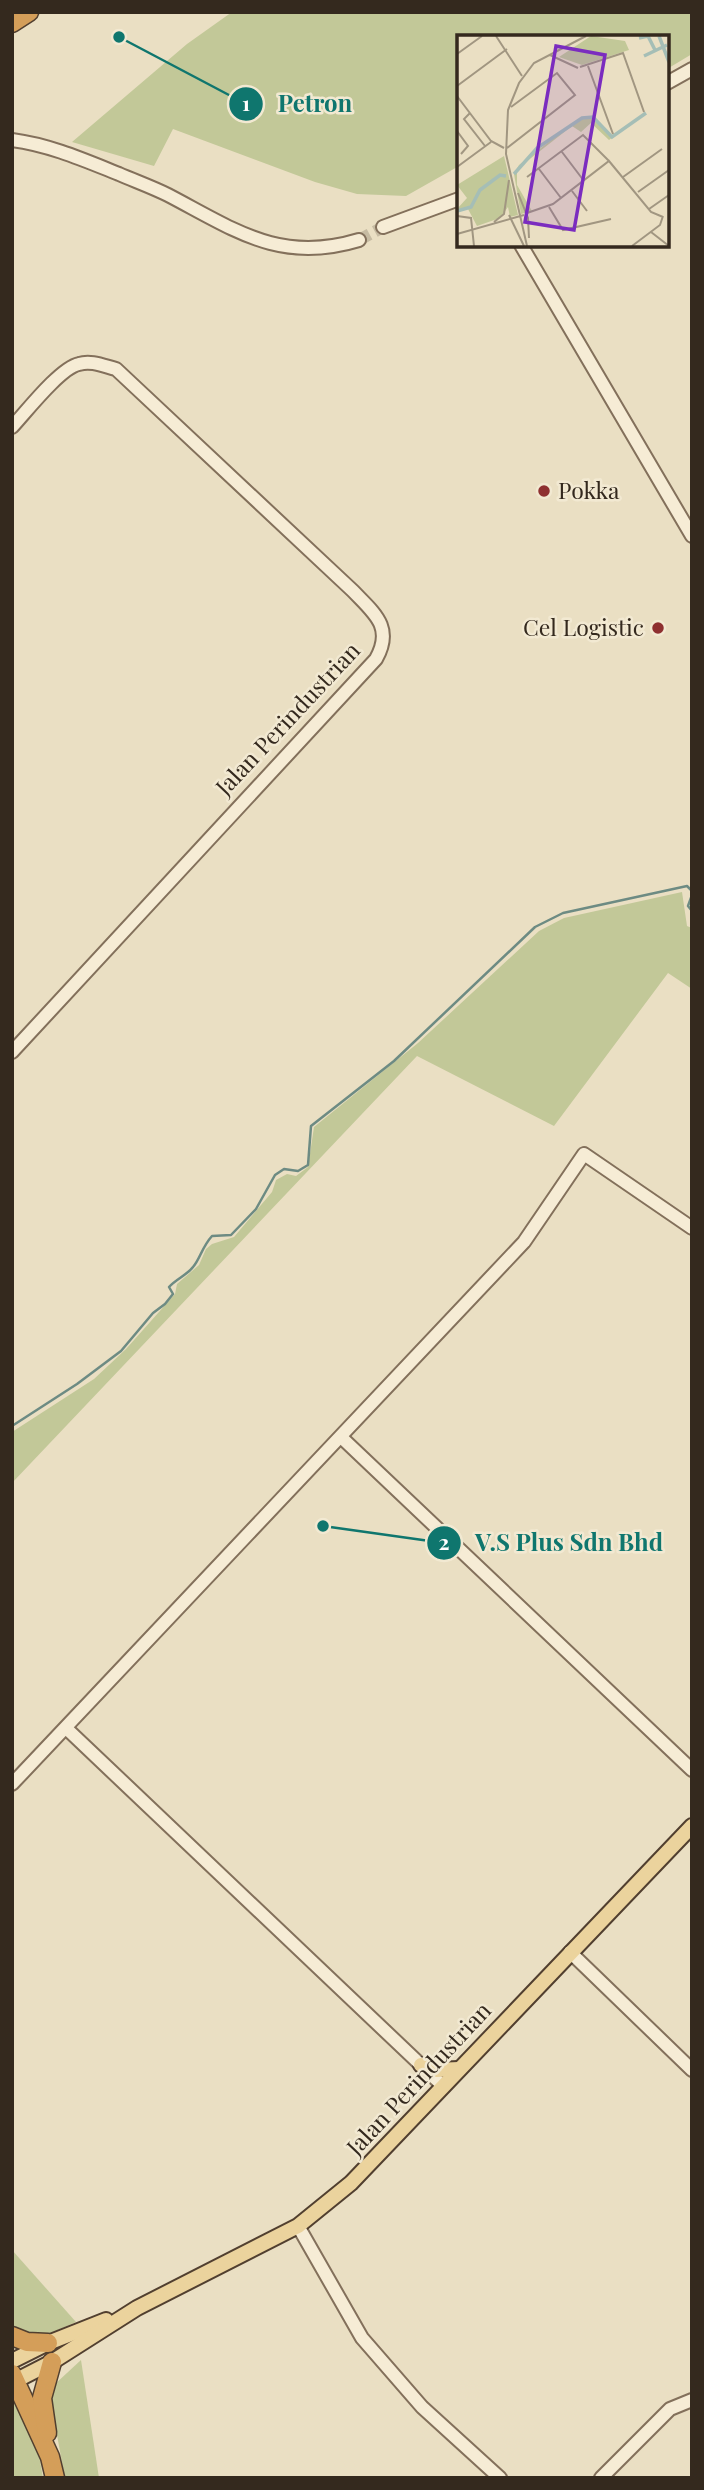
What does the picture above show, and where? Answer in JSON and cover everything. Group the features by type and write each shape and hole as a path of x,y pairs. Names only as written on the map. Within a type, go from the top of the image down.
{"highway":[{"path":"12,23 29,12"},
{"path":"12,2336 27,2342 48,2343"},
{"path":"52,2362 42,2398 55,2478"},
{"path":"13,2379 50,2457"}],"main road":[{"name":"Jalan Perindustrian","path":"137,2308 298,2226 351,2183 692,1826"},
{"path":"421,2065 436,2070 459,2069"},
{"path":"12,2361 48,2343 137,2308"},
{"path":"13,2379 52,2362 137,2308"}],"street":[{"path":"669,82 692,69"},
{"path":"12,140 65,151 166,194 220,224 266,243 307,248 335,247 359,240"},
{"path":"383,227 457,201"},
{"path":"523,247 692,536"},
{"name":"Jalan Perindustrian","path":"12,427 66,369 80,363 93,363 116,369 353,591 380,619 384,637 376,659 12,1052"},
{"path":"12,1784 67,1729 524,1242 584,1154 692,1228"},
{"path":"341,1437 692,1770"},
{"path":"67,1729 443,2086"},
{"path":"570,1952 692,2070"},
{"path":"298,2226 362,2338 422,2407 500,2478"},
{"path":"601,2478 670,2409 692,2400"}],"green space":[{"path":"232,12 692,12 692,54 669,68 669,35 457,35 457,167 406,196 357,194 315,182 173,129 154,166 72,142 187,44"},
{"path":"682,892 687,926 692,928 692,989 668,973 554,1126 417,1056 12,1483 12,1432 94,1379 126,1349 175,1294 177,1284 199,1265 206,1249 212,1244 234,1237 272,1192 276,1180 287,1174 296,1176 308,1167 314,1127 418,1043 539,931 564,918"},
{"path":"12,2250 76,2322 37,2339 12,2330"},
{"path":"81,2360 99,2478 65,2478 51,2403 54,2385"},
{"path":"12,2396 39,2455 43,2478 12,2478"}],"waterway":[{"path":"12,1426 77,1384 121,1351 173,1294 169,1287 193,1267 212,1236 231,1235 256,1209 275,1175 284,1169 298,1171 308,1165 311,1126 394,1061 535,927 563,913 687,886 692,891"},
{"path":"692,895 688,906 692,911"}],"tunnel":[{"path":"359,240 383,227"}],"place":[{"name":"Petron","path":"119,37"},
{"name":"Pokka","path":"544,491"},
{"name":"Cel Logistic","path":"658,628"},
{"name":"V.S Plus Sdn Bhd","path":"323,1526"}]}
